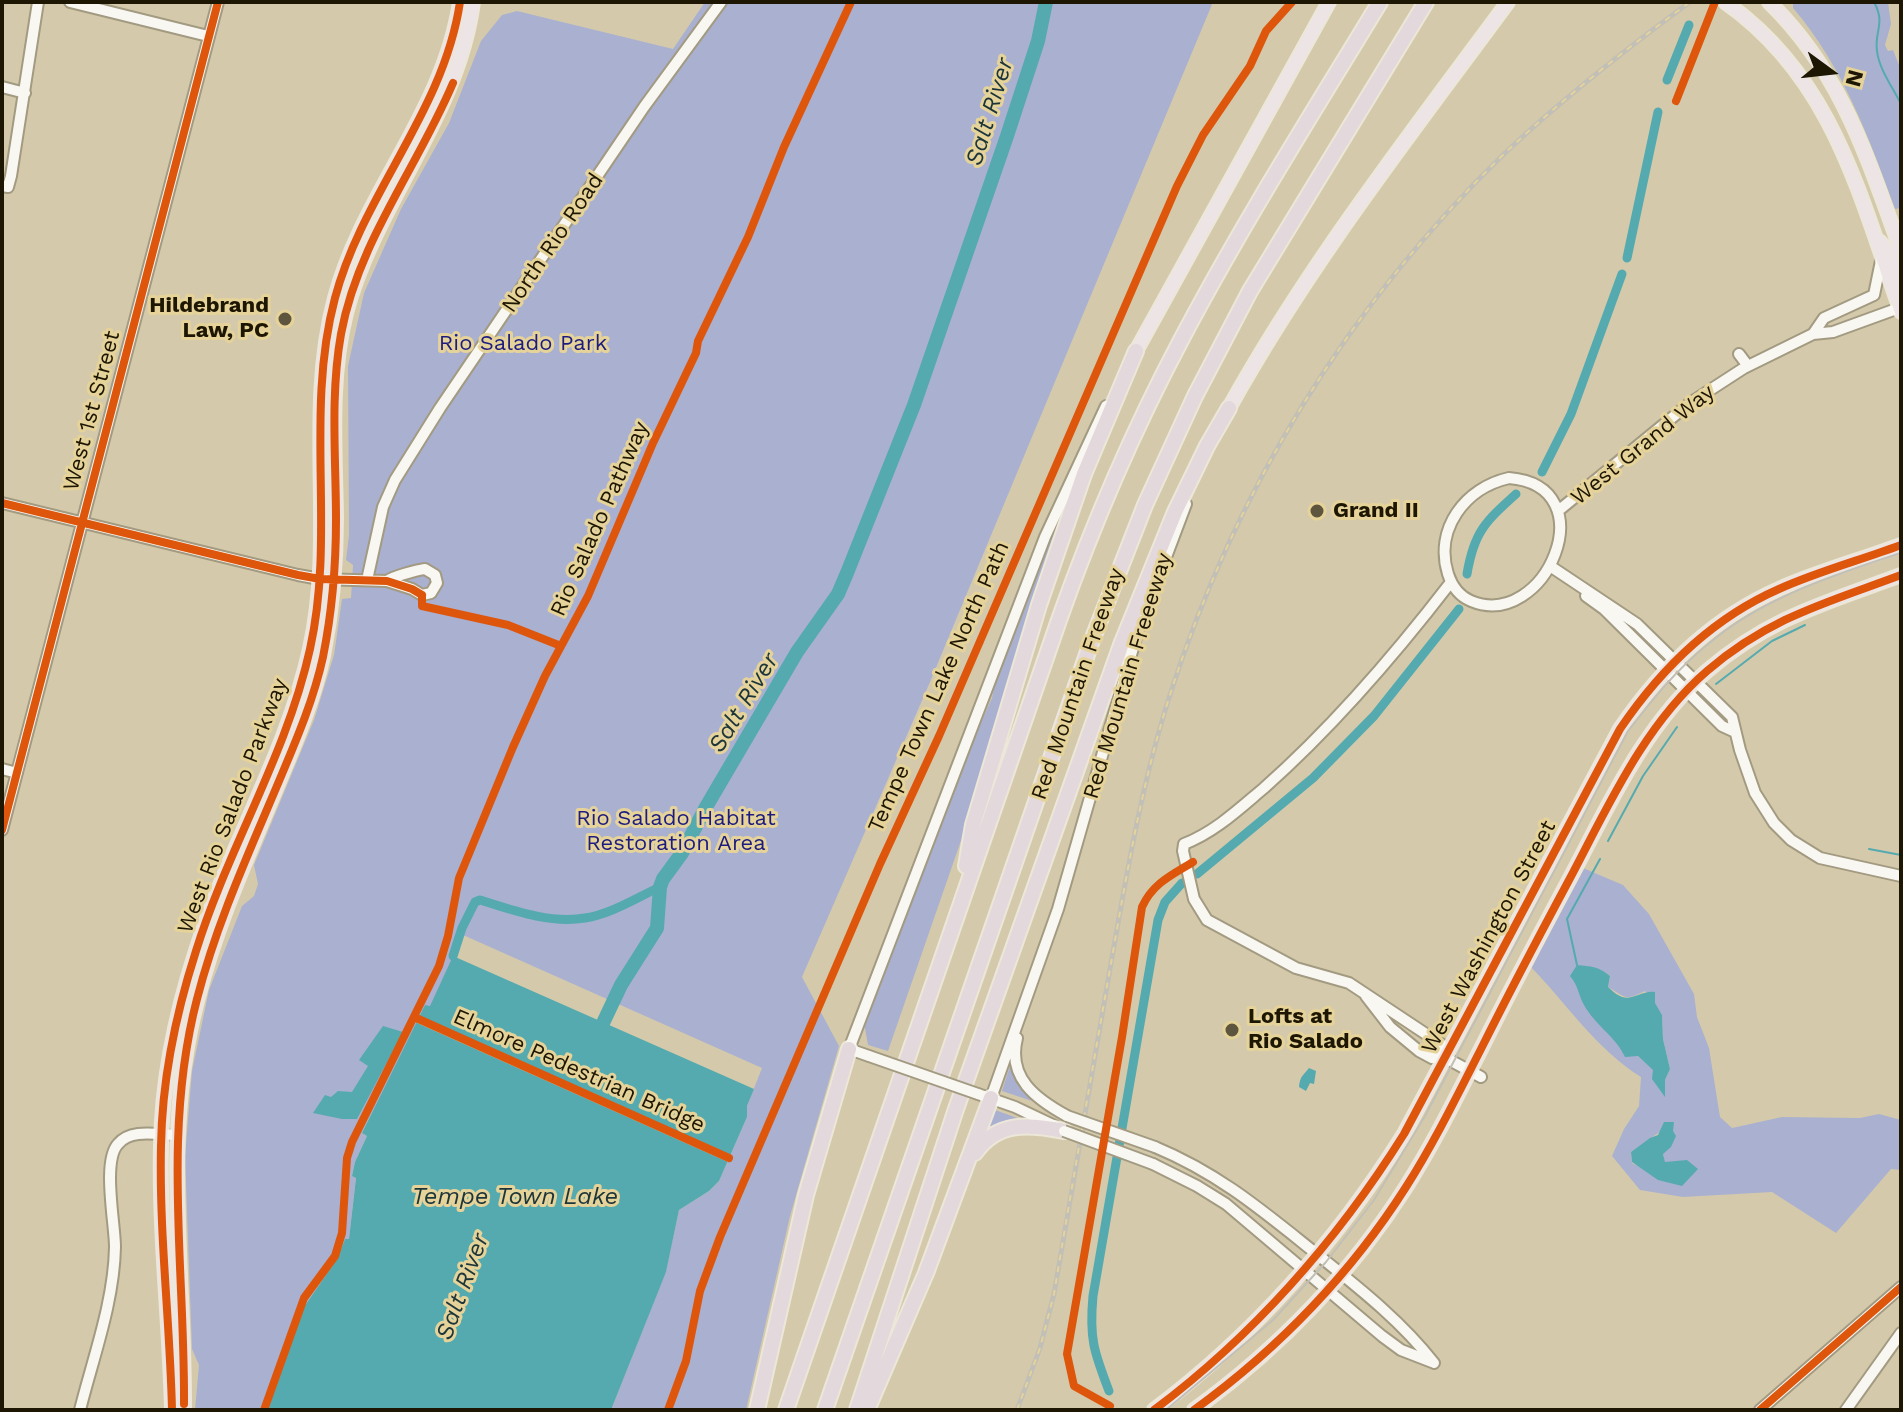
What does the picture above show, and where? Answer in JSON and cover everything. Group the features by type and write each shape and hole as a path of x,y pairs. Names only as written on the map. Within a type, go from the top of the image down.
{"highway":[{"name":"Red Mountain Freeway","path":"786,1410 1069,591 1139,426 1222,265 1380,2"},
{"name":"Red Mountain Freeway","path":"825,1410 1091,643 1145,505 1181,423 1250,291 1426,2"},
{"path":"957,915 973,825 1039,605 1084,474 1136,351"},
{"path":"857,1410 964,1087 1121,645 1175,512 1229,408"},
{"path":"757,1410 806,1195 849,1049"},
{"path":"962,1179 985,1096"},
{"path":"867,1410 976,1152 997,1132 1011,1127 1065,1124"}],"main road":[{"name":"West Rio Salado Parkway","path":"172,1410 161,1200 161,1135 174,1038 196,951 211,908 295,704 310,650 320,579 323,358 337,293 365,221 433,93 453,39 460,2"},
{"name":"West Rio Salado Parkway","path":"184,1410 176,1208 177,1135 185,1055 206,965 220,922 310,703 323,658 334,579 336,373 348,308 377,228 452,85 467,37 473,2"},
{"path":"1136,351 1329,2"},
{"name":"Red Mountain Freeeway","path":"1229,408 1276,326 1325,251 1508,2"},
{"path":"1725,2 1793,63 1825,116 1839,142 1900,310"},
{"path":"1769,2 1821,63 1850,113 1901,250"},
{"path":"365,221 377,228"},
{"path":"1874,235 1889,252 1901,285"},
{"name":"West Washington Street","path":"1154,1410 1252,1327 1318,1255 1380,1172 1620,729 1637,704 1676,660 1715,626 1771,592 1901,545"},
{"name":"West Washington Street","path":"1194,1410 1270,1350 1328,1290 1406,1188 1476,1074 1539,936 1645,743 1662,719 1697,681 1732,652 1781,620 1816,604 1901,575"}],"street":[{"path":"5,186 25,93 38,2"},
{"path":"70,2 208,36"},
{"name":"West 1st Street","path":"2,830 218,2"},
{"name":"North Rio Road","path":"367,580 383,507 395,480 440,408 644,107 721,2"},
{"path":"2,87 25,93"},
{"name":"West Grand Way","path":"1813,334 1824,318 1874,295 1882,256"},
{"name":"West Grand Way","path":"1558,511 1690,403 1748,366 1813,334 1833,332 1900,310"},
{"path":"1035,978 1015,1046 1017,1066 1025,1085 1034,1096 1065,1124 1153,1164 1226,1204 1401,1350 1434,1363 1413,1337 1341,1274 1231,1186 1155,1147 1065,1124 849,1049 1057,509 1136,351"},
{"path":"1739,354 1748,366"},
{"name":"Red Mountain Freeeway","path":"985,1096 1035,978 1064,891 1144,612 1174,533 1229,408"},
{"path":"1509,478 1531,482 1551,497 1558,511 1560,538 1549,568 1533,588 1511,601 1488,605 1461,595 1451,582 1445,558 1448,528 1468,498 1493,482 1509,478"},
{"path":"2,503 320,579 387,581 412,589 419,595 433,591 437,583 435,575 429,570 420,569 413,574 392,576 387,581"},
{"path":"1549,568 1625,614 1732,717 1755,793 1774,823 1791,840 1820,858 1901,876"},
{"path":"1549,568 1604,609 1722,726 1735,732"},
{"path":"412,589 410,582 413,574"},
{"path":"1444,1057 1441,1044 1345,981 1296,968 1217,926 1202,914 1186,870 1184,844 1204,837 1229,818 1307,750 1364,690 1451,582"},
{"path":"2,769 17,773"},
{"path":"1363,992 1382,1018 1407,1042 1432,1058 1444,1057 1476,1074"},
{"path":"80,1410 111,1287 114,1261 113,1152 118,1143 132,1135 177,1135"},
{"path":"1760,1410 1901,1287"},
{"path":"1846,1410 1901,1333"}],"green space":[{"path":"705,2 1213,2 930,682 802,977 839,1046 790,1216 746,1410 611,1410 666,1271 679,1210 719,1181 747,1117 747,1106 762,1068 463,935 430,1007 425,1006 362,1133 367,1136 352,1176 356,1177 349,1239 345,1239 337,1259 304,1307 267,1410 195,1410 199,1365 192,1349 185,1156 192,1071 209,990 242,906 254,896 258,884 254,865 314,720 334,655 342,599 351,598 353,565 346,560 349,535 348,366 364,293 401,209 449,123 481,41 502,15 517,11 673,49"},
{"path":"1793,2 1888,2 1891,24 1885,45 1888,51 1893,50 1901,70 1901,208 1895,209 1840,78 1811,30 1793,8"},
{"path":"1069,492 999,731 888,1051 868,1045 864,1023"},
{"path":"1583,868 1623,885 1649,914 1694,994 1697,1017 1709,1048 1720,1117 1732,1128 1782,1117 1860,1118 1879,1114 1901,1120 1901,1170 1891,1169 1836,1233 1772,1192 1683,1197 1640,1190 1612,1156 1639,1106 1641,1077 1595,1039 1530,966","holes":["1605,972 1610,976 1608,987 1626,997 1645,991 1662,1015 1663,1039 1670,1069 1665,1080 1638,1056 1625,1056 1585,1005 1578,984","1674,1122 1663,1154 1665,1163 1646,1170 1632,1163 1631,1152"]},
{"path":"1010,1066 1021,1089 1032,1101 1002,1091"},
{"path":"995,1110 1023,1120 987,1132"}],"water":[{"name":"Tempe Town Lake","path":"453,956 754,1089 747,1106 747,1117 719,1181 679,1210 666,1272 611,1410 267,1410 304,1307 337,1259 345,1239 349,1239 356,1178 352,1176 367,1136 362,1133 425,1005 430,1006"},
{"path":"1577,965 1606,973 1610,976 1608,987 1624,997 1655,992 1655,1003 1662,1015 1663,1039 1670,1069 1665,1080 1665,1097 1652,1079 1653,1070 1638,1056 1625,1057 1589,1012 1570,976"},
{"path":"383,1026 403,1032 357,1119 313,1113 325,1095 331,1097 338,1091 352,1092 368,1066 359,1060"},
{"path":"1309,1068 1316,1071 1314,1084 1310,1083 1306,1091 1299,1087 1302,1076"},
{"path":"1664,1122 1674,1122 1676,1136 1663,1154 1665,1162 1687,1160 1698,1169 1682,1186 1658,1180 1632,1162 1631,1152 1658,1135"}],"pier":[{"path":"420,1016 731,1155 728,1162 417,1023"}],"waterway":[{"name":"Salt River","path":"595,1040 621,985 657,928 663,879 682,853 797,652 838,594 914,405 1007,136 1038,41 1046,2"},
{"path":"1874,2 1879,16 1878,58 1901,104"},
{"path":"1667,80 1689,25"},
{"path":"1627,258 1658,112"},
{"path":"1542,472 1571,414 1622,274"},
{"path":"1467,574 1473,548 1482,529 1516,494"},
{"path":"1197,874 1313,778 1374,716 1459,609"},
{"path":"1716,684 1772,641 1805,625"},
{"path":"1608,841 1643,776 1677,727"},
{"path":"1869,849 1901,855"},
{"path":"1577,965 1567,919 1600,859"},
{"path":"1109,1391 1094,1345 1093,1296 1158,920 1165,902 1182,883"},
{"path":"453,956 462,928 475,902 480,900 531,915 572,919 604,913 660,887"}],"tram line":[{"path":"1166,1410 1273,1320 1326,1262 1374,1200 1425,1116 1628,731 1655,697 1696,655 1728,628 1751,614 1799,590 1901,553"}],"railway":[{"path":"1017,1410 1040,1348 1054,1294 1122,901 1150,765 1169,698 1227,547 1303,405 1395,273 1504,154 1595,75 1690,2"}],"cycle path":[{"path":"2,830 218,2"},
{"path":"172,1410 161,1179 162,1121 171,1047 189,974 209,913 287,726 310,649 321,562 322,385 335,298 364,223 438,79 460,2"},
{"name":"Rio Salado Pathway","path":"264,1410 304,1298 335,1256 342,1233 347,1158 352,1142 439,966 459,878 513,747 545,676 588,596 653,443 696,353 698,341 748,237 784,147 851,2"},
{"name":"Tempe Town Lake North Path","path":"668,1410 686,1361 700,1291 720,1237 1177,186 1203,135 1250,66 1266,31 1292,2"},
{"path":"1676,101 1715,2"},
{"path":"184,1404 178,1150 186,1049 214,941 300,731 323,657 335,554 336,380 341,334 349,300 374,237 453,83"},
{"path":"2,503 298,575 320,579 387,581 422,595"},
{"path":"1154,1410 1226,1350 1292,1284 1351,1212 1378,1173 1404,1134 1620,729 1652,686 1710,630 1755,601 1809,577 1901,545"},
{"path":"1194,1410 1255,1362 1310,1309 1361,1250 1406,1187 1436,1136 1612,798 1645,743 1684,693 1730,653 1776,624 1901,575"},
{"path":"422,595 422,606 508,625 561,646"},
{"path":"1110,1406 1074,1386 1067,1354 1142,907 1157,886 1193,862"},
{"name":"Elmore Pedestrian Bridge","path":"414,1017 729,1158"},
{"path":"1760,1410 1901,1287"}],"place":[{"name":"Hildebrand Law, PC","path":"285,319"},
{"name":"Grand II","path":"1317,511"},
{"name":"Lofts at Rio Salado","path":"1232,1030"}],"park label":[{"name":"Rio Salado Park","path":"523,344"},
{"name":"Rio Salado Habitat Restoration Area","path":"676,832"}]}
